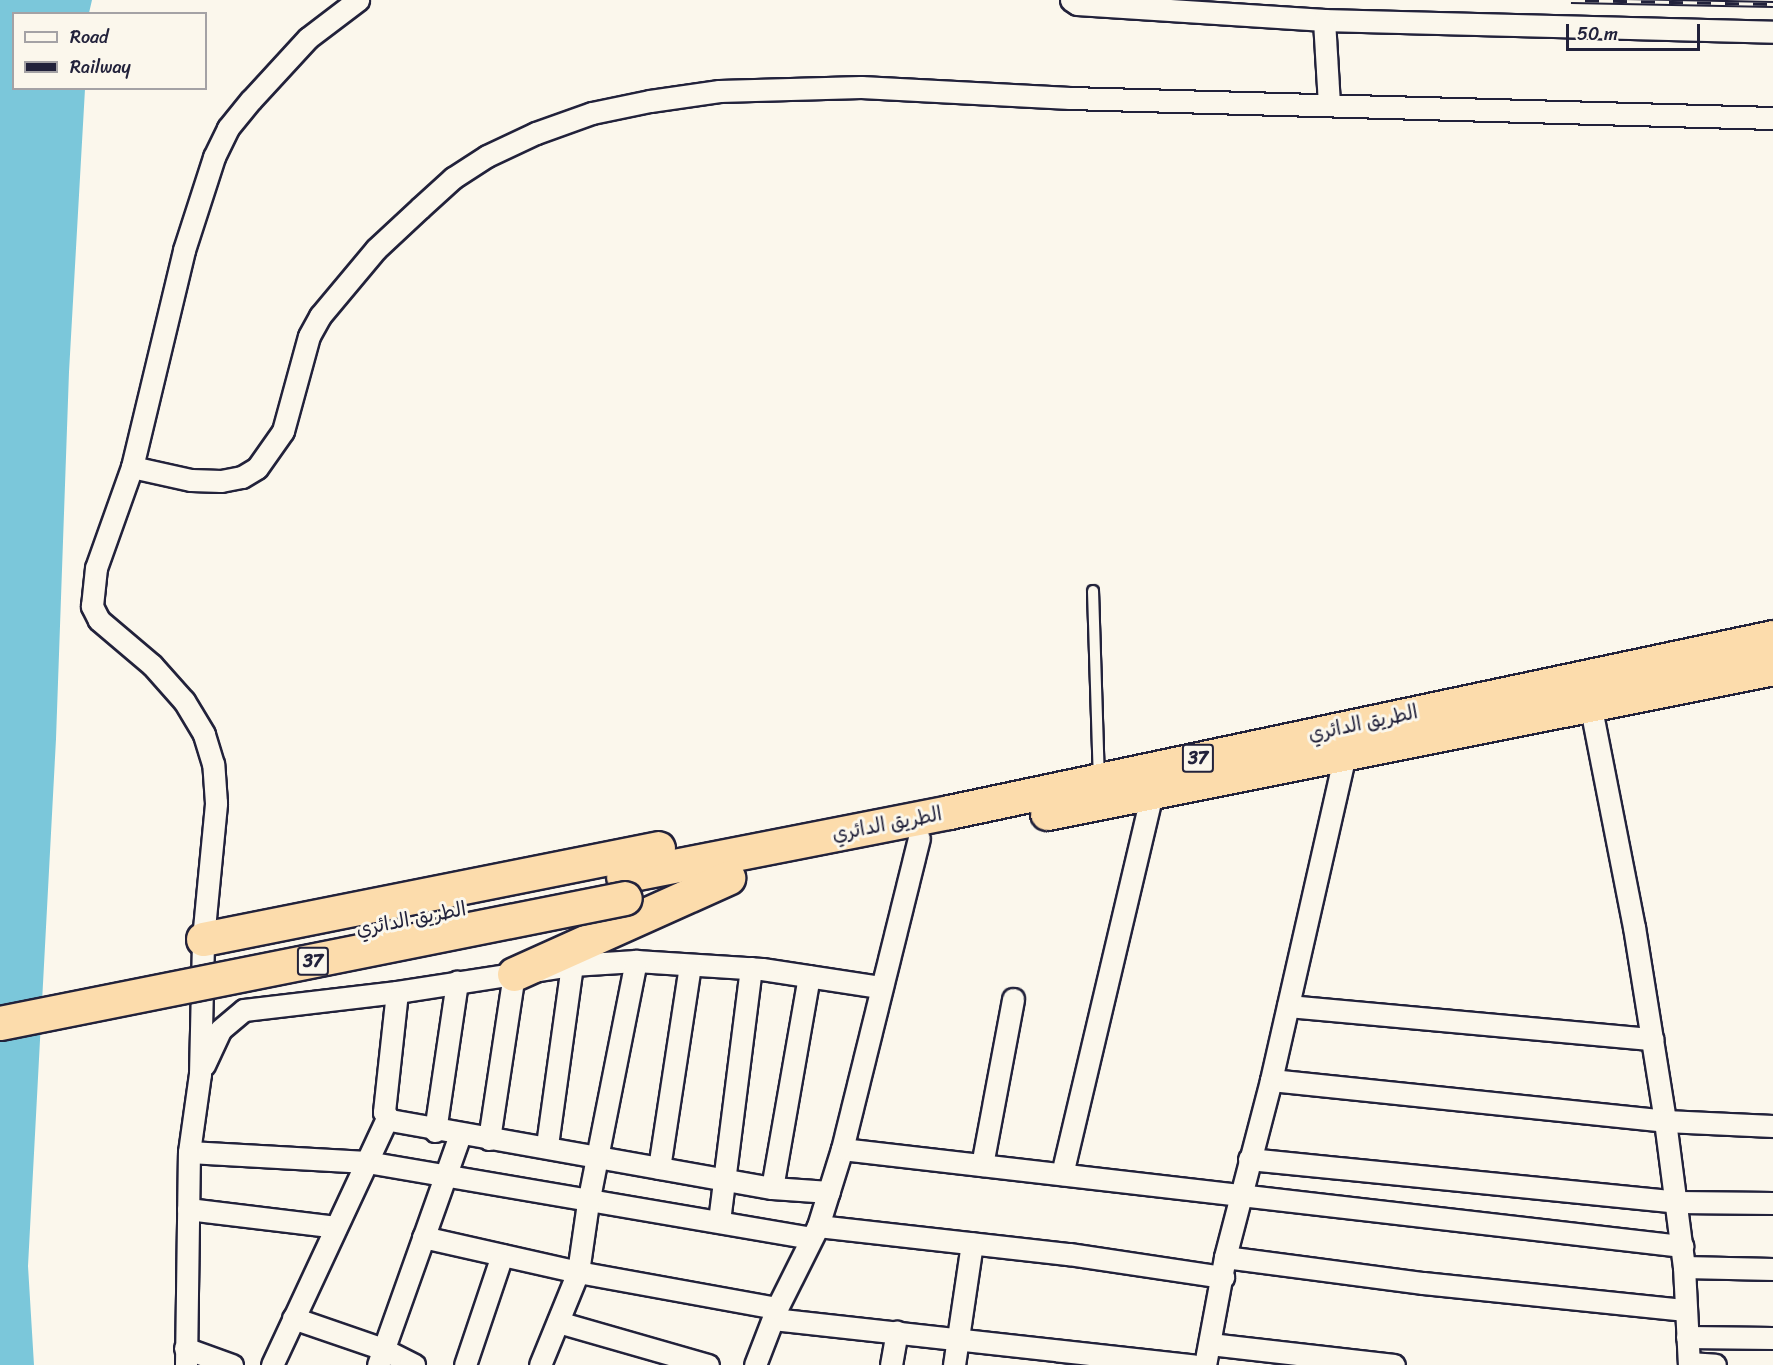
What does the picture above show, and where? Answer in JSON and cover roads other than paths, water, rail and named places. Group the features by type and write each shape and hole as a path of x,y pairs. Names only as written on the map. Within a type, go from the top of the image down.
{"highway":[{"name":"الطريق الدائري","path":"729,866 920,838 1345,754 1588,690 1773,637"},
{"name":"الطريق الدائري","path":"0,1001 729,866 1099,779 1588,690 1773,668"},
{"path":"203,939 627,852 691,846 729,866"},
{"path":"514,974 729,866"},
{"name":"الطريق الدائري","path":"0,1023 624,887"}],"street":[{"path":"232,1365 185,1357 189,1152 200,1074 203,939 216,803 213,764 204,734 184,701 152,664 99,620 92,606 96,568 132,467 183,250 228,128 308,38 358,0"},
{"path":"1071,0 1077,4 1324,20 1773,32"},
{"path":"1324,20 1329,104"},
{"path":"132,467 190,480 221,481 242,477 256,468 283,431 309,336 320,316 376,249 453,178 487,156 536,133 592,114 719,91 787,87 1773,118"},
{"path":"1588,690 1653,1039 1677,1202 1683,1257 1689,1364 1715,1365"},
{"path":"1205,1365 1224,1267 1249,1159 1271,1080 1345,754"},
{"path":"1062,1174 1152,793"},
{"path":"761,1364 775,1313 814,1232 842,1149 880,987 920,838"},
{"path":"200,1074 220,1030 244,1010 397,992 572,965 636,962 751,968 880,987"},
{"path":"540,1365 578,1272 588,1203 636,962"},
{"path":"659,1168 690,964"},
{"path":"547,1145 572,965"},
{"path":"719,1221 751,968"},
{"path":"489,1139 514,974"},
{"path":"772,1188 809,976"},
{"path":"435,1131 457,982"},
{"path":"272,1365 387,1118 397,992"},
{"path":"982,1165 1013,999"},
{"path":"1288,1006 1653,1039"},
{"path":"1271,1080 1665,1121 1773,1126"},
{"path":"387,1118 435,1131 547,1145 597,1157 772,1188 829,1192"},
{"path":"380,1357 460,1135"},
{"path":"842,1149 1241,1193 1773,1269"},
{"path":"189,1152 367,1162 588,1203 814,1232 972,1243 1423,1283 1686,1310"},
{"path":"1249,1159 1677,1202 1773,1203"},
{"path":"188,1209 336,1227"},
{"path":"423,1237 775,1313 897,1332 1193,1365"},
{"path":"954,1365 972,1243"},
{"path":"465,1365 502,1255"},
{"path":"293,1318 380,1357 414,1365"},
{"path":"558,1322 708,1365"},
{"path":"891,1365 897,1332"},
{"path":"1688,1337 1773,1338"},
{"path":"1210,1344 1394,1365"}],"lane":[{"path":"1093,591 1099,779"}],"water":[{"path":"0,0 92,0 89,12 12,12 12,90 85,90 69,372 56,739 28,1266 34,1365 0,1365"}],"railway":[{"path":"1571,0 1773,4"}]}
